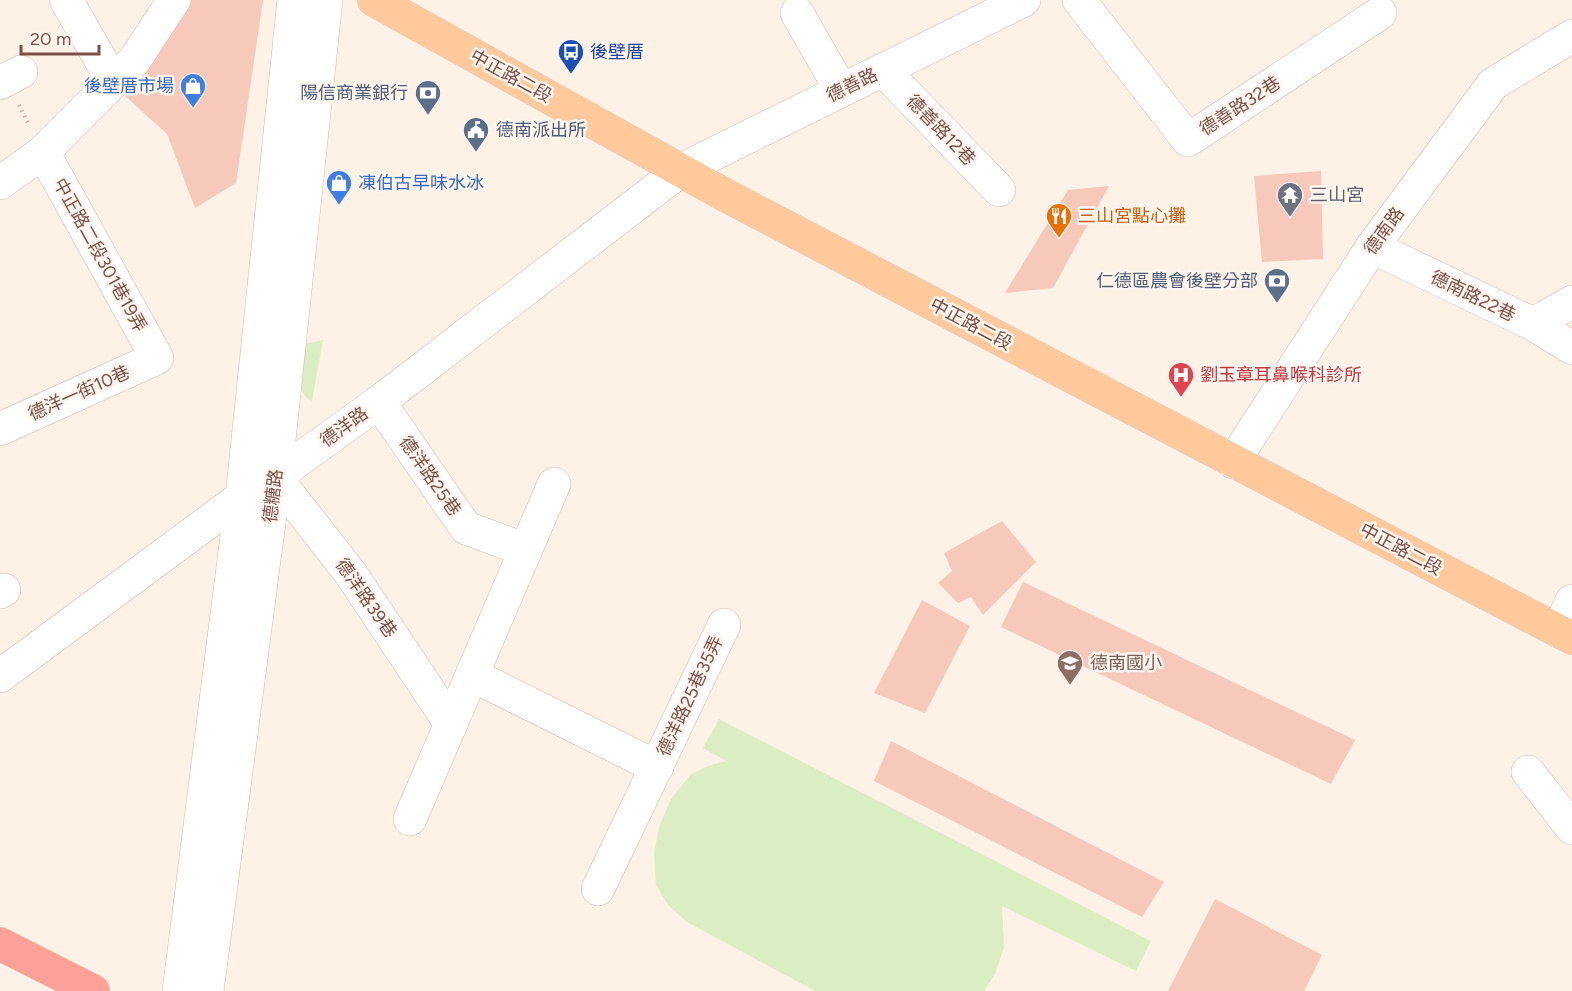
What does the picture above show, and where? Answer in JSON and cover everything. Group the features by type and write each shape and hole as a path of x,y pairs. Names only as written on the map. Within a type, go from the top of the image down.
{"highway":[{"path":"0,944 93,991"}],"main road":[{"name":"中正路二段","path":"374,0 681,170 1565,635"}],"street":[{"path":"66,0 113,81"},
{"path":"0,183 44,152 134,61 174,0"},
{"name":"德糖路","path":"179,991 242,497 294,0"},
{"name":"德糖路","path":"207,991 275,477 326,0"},
{"name":"德善路","path":"681,170 1024,0"},
{"name":"德善路32巷","path":"1079,0 1188,140 1380,13"},
{"path":"797,13 842,90"},
{"name":"德南路","path":"1233,462 1372,247 1493,84 1572,36"},
{"name":"德善路12巷","path":"883,70 999,190"},
{"name":"中正路二段301巷19弄","path":"44,152 158,358"},
{"name":"德洋路","path":"0,676 242,497 275,477 378,402 681,170"},
{"name":"德南路22巷","path":"1372,247 1533,324 1572,348"},
{"path":"1533,324 1572,302"},
{"name":"德洋一街10巷","path":"0,429 158,358"},
{"name":"德洋路25巷","path":"378,402 466,528 526,550"},
{"name":"德洋路39巷","path":"275,477 351,574 451,724"},
{"path":"410,819 554,484"},
{"path":"1565,635 1572,601"},
{"name":"德洋路25巷35弄","path":"598,889 724,625"},
{"path":"472,675 657,767"},
{"path":"1528,772 1572,828"}],"path":[{"path":"9,78 44,152"}],"green space":[{"path":"323,340 312,401 302,391 300,384 304,344"},
{"path":"719,719 1151,941 1136,971 1002,906 1004,947 995,974 984,991 815,991 687,922 668,905 656,885 654,854 659,827 671,799 691,774 726,761 703,748"}],"building":[{"name":"後壁厝市場","path":"181,0 263,0 236,183 195,208 167,134 112,84"},
{"name":"三山宮","path":"1321,171 1323,259 1262,262 1254,176"},
{"name":"三山宮點心攤","path":"1109,186 1053,288 1005,293 1068,190"},
{"path":"1002,521 1036,562 983,615 971,597 958,603 938,583 952,571 944,553"},
{"path":"1023,582 1355,740 1331,784 1001,627"},
{"path":"922,600 970,626 925,713 874,693"},
{"path":"891,741 1164,882 1142,917 874,781"},
{"path":"1215,899 1322,955 1304,991 1168,991"}],"place":[{"name":"後壁厝","path":"571,75"},
{"name":"後壁厝市場","path":"193,109"},
{"name":"陽信商業銀行","path":"428,116"},
{"name":"德南派出所","path":"476,153"},
{"name":"凍伯古早味水冰","path":"339,206"},
{"name":"三山宮","path":"1290,218"},
{"name":"三山宮點心攤","path":"1059,239"},
{"name":"仁德區農會後壁分部","path":"1277,304"},
{"name":"劉玉章耳鼻喉科診所","path":"1181,398"},
{"name":"德南國小","path":"1070,686"}]}
